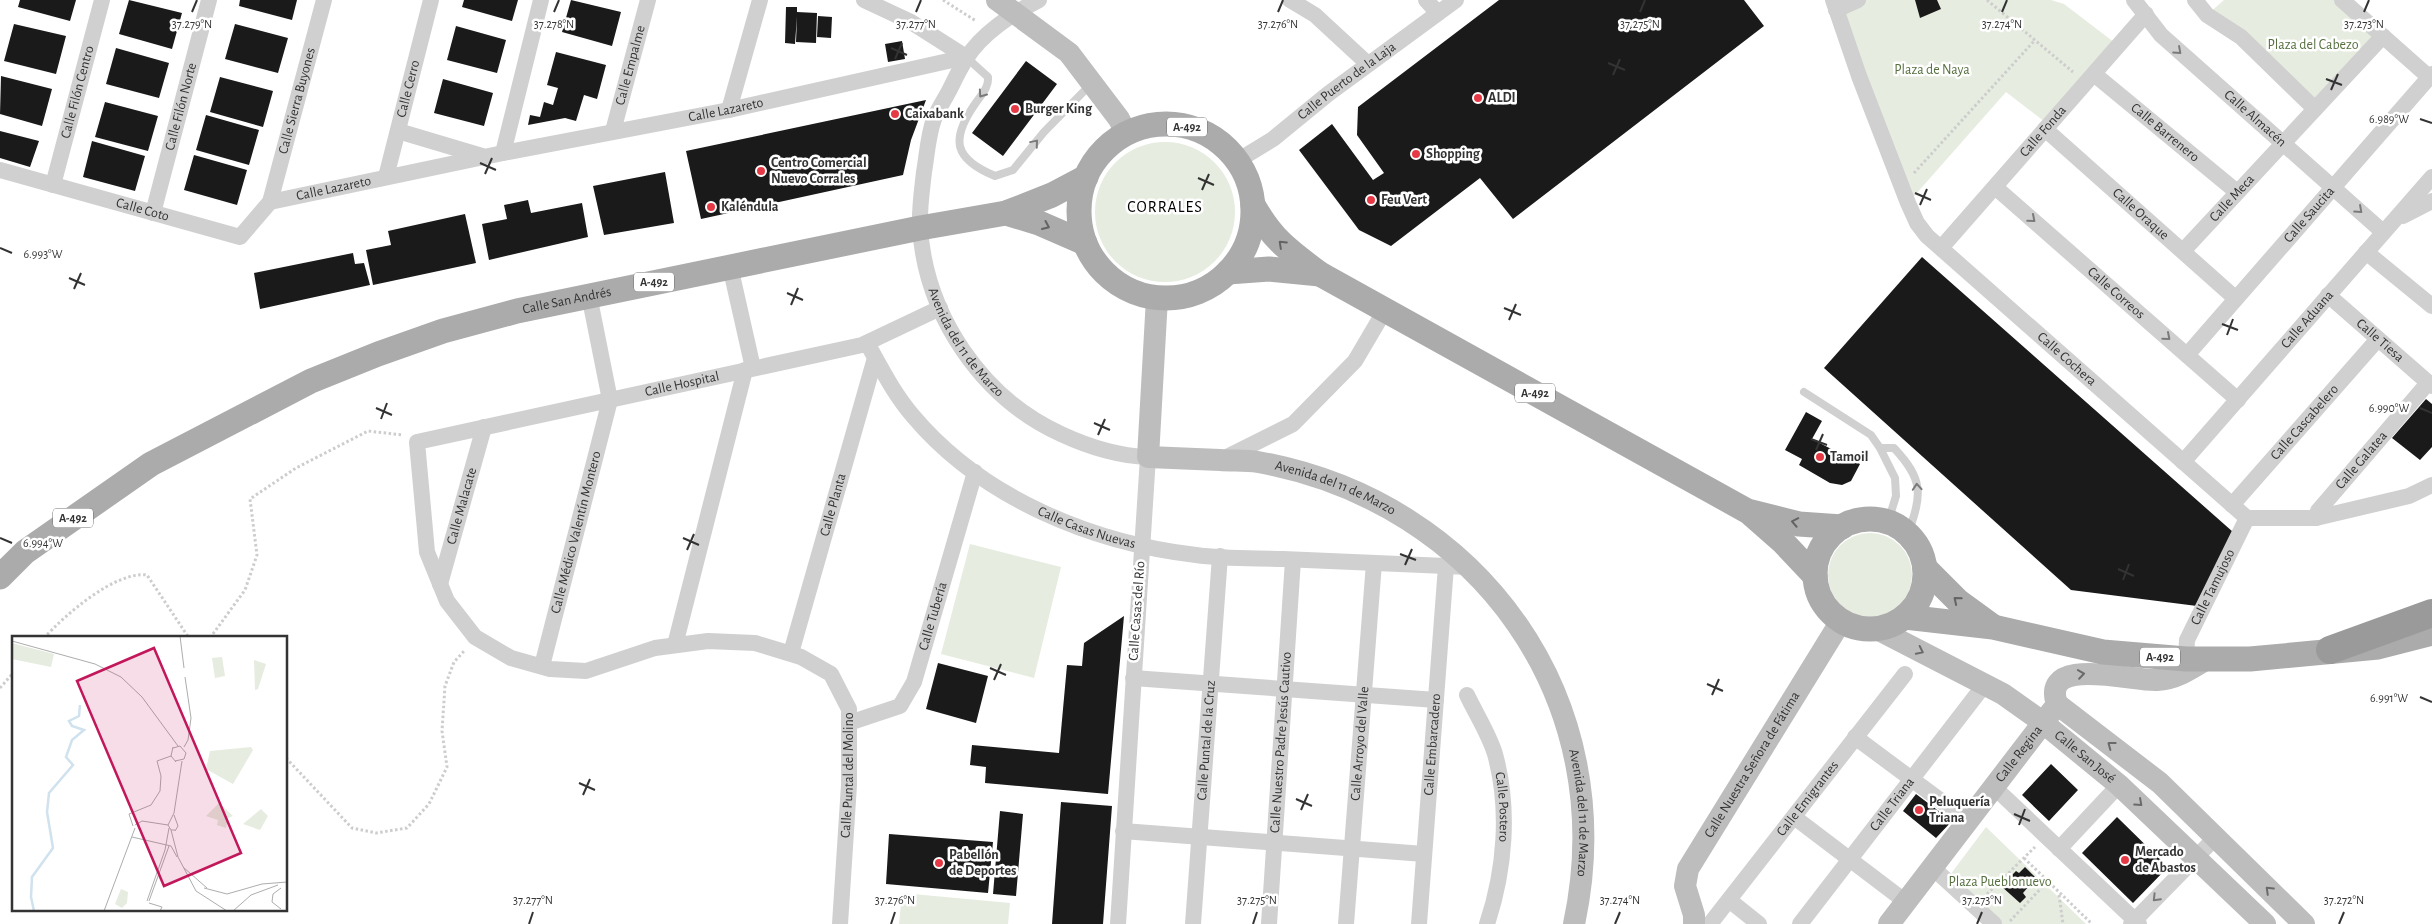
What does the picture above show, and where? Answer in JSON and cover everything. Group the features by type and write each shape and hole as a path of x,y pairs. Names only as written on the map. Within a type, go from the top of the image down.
{"highway":[{"path":"2330,650 2432,613"}],"main road":[{"name":"A-492","path":"1253,205 1248,237 1242,252 1228,272 1207,288 1183,297 1157,298 1134,293 1113,281 1096,264 1084,243 1079,221 1080,199 1086,177 1097,158 1113,142 1126,133 1161,124 1190,127 1217,140 1237,161 1248,182 1253,205 1272,235 1320,274 1749,512 1782,541 1815,576"},
{"name":"Calle San Andrés","path":"0,577 25,552 151,464 311,381 378,354 462,326 517,311 730,266 1006,213 1052,195 1086,177"},
{"name":"Calle San Andrés","path":"1006,213 1039,223 1084,243"},
{"name":"A-492","path":"1228,272 1269,269 1320,274"},
{"name":"A-492","path":"1749,512 1799,524 1842,527"},
{"name":"A-492","path":"1865,519 1898,528 1920,549 1925,568 1924,586 1917,604 1905,618 1892,626 1864,630 1841,621 1822,602 1815,576 1822,548 1831,536 1842,527 1865,519"},
{"name":"A-492","path":"1925,568 1958,601 1993,627"},
{"name":"A-492","path":"1905,618 1993,627 2103,652 2196,659 2292,656 2330,650 2378,647 2432,633"}],"street":[{"name":"Calle Filón Centro","path":"53,185 102,0"},
{"name":"Calle Filón Norte","path":"154,213 209,0"},
{"name":"Calle Sierra Buyones","path":"270,202 324,0"},
{"name":"Calle Cerro","path":"386,177 431,0"},
{"path":"503,153 541,0"},
{"name":"Calle Empalme","path":"613,131 648,0"},
{"path":"729,110 760,0"},
{"path":"864,0 911,22 966,57 992,31 1006,6"},
{"path":"1006,6 1039,0"},
{"path":"1290,0 1315,15 1368,64"},
{"path":"1426,0 1438,13"},
{"name":"Calle Puerto de la Laja","path":"1237,161 1273,139 1368,64 1456,0"},
{"path":"1835,5 1858,0"},
{"name":"Calle Almacén","path":"2134,0 2161,36 2282,144 2333,187 2389,226"},
{"path":"2195,0 2207,14 2241,36 2315,109"},
{"path":"2342,0 2383,36 2429,82"},
{"name":"Calle Cochera","path":"1835,5 1859,76 1918,223 1941,248 2247,518"},
{"path":"1006,6 1069,53 1119,119 1126,133"},
{"name":"Calle Fonda","path":"1941,248 2146,14"},
{"name":"Calle Meca","path":"2183,251 2383,36"},
{"name":"Calle Lazareto","path":"270,202 503,153 729,110 966,57"},
{"name":"Avenida del 11 de Marzo","path":"966,57 934,120 927,153 920,228 926,269 940,308 960,349 999,394 1041,425 1084,445 1129,457 1256,462 1314,476 1356,492 1409,520 1469,567 1505,605 1537,652 1562,708 1576,763 1583,825 1580,893 1574,924"},
{"name":"Calle Barrenero","path":"2090,79 2237,192"},
{"name":"Calle Saucita","path":"2187,355 2333,187 2429,82"},
{"name":"Calle Oraque","path":"2045,129 2235,298"},
{"name":"Calle Lazareto","path":"398,131 485,157"},
{"name":"Calle Coto","path":"0,170 240,237 270,202"},
{"name":"Calle Aduana","path":"2183,462 2432,177"},
{"name":"Calle Correos","path":"1995,187 2238,400"},
{"path":"2389,226 2432,201"},
{"path":"2366,252 2430,301"},
{"path":"675,645 749,369 730,266"},
{"path":"589,295 610,400"},
{"name":"Calle Tiesa","path":"2328,295 2430,385"},
{"name":"Calle Casas del Río","path":"1118,924 1157,298"},
{"name":"Calle Hospital","path":"417,442 866,342 940,308"},
{"path":"1220,460 1293,424 1355,362 1385,310"},
{"name":"Calle Cascabelero","path":"2232,505 2378,339"},
{"name":"Calle Casas Nuevas","path":"866,342 893,390 914,417 942,446 975,472 1029,506 1095,533 1141,545 1197,555 1469,567"},
{"name":"Calle Planta","path":"791,654 875,358"},
{"name":"Calle Galatea","path":"2316,518 2318,512 2430,385"},
{"name":"Calle Médico Valentín Montero","path":"542,666 610,400"},
{"name":"Calle Malacate","path":"440,584 484,427"},
{"name":"Calle Puntal del Molino","path":"417,442 427,552 447,601 475,638 510,658 542,666 586,671 655,648 708,641 755,643 801,656 831,674 849,709 849,785 840,924"},
{"name":"Calle Tubería","path":"849,723 900,706 914,682 975,472"},
{"path":"2247,518 2316,518 2409,496 2432,485"},
{"name":"Calle Tamujoso","path":"2196,659 2187,640 2247,518"},
{"name":"Calle Puntal de la Cruz","path":"1194,924 1220,556"},
{"name":"Calle Nuestro Padre Jesús Cautivo","path":"1269,924 1293,560"},
{"name":"Calle Arroyo del Valle","path":"1346,924 1374,563"},
{"name":"Calle Embarcadero","path":"1418,924 1446,566"},
{"name":"Calle Nuestra Señora de Fátima","path":"1700,922 1685,886 1688,869 1841,621"},
{"name":"Calle San José","path":"1877,629 2003,694 2043,722 2119,784 2265,924"},
{"path":"2057,704 2054,695 2058,683 2064,678 2086,672 2157,680 2179,676 2196,659"},
{"name":"Calle Emigrantes","path":"1700,922 1729,900 1905,674"},
{"path":"1133,678 1436,700"},
{"name":"Calle Triana","path":"1800,924 1985,684"},
{"name":"Calle Postero","path":"1467,695 1495,753 1505,813 1501,864 1493,907 1487,924"},
{"name":"Calle San José","path":"2057,704 2160,783 2304,924"},
{"name":"Calle Regina","path":"1889,924 2057,704"},
{"path":"1855,737 1968,821"},
{"path":"2059,849 2119,784"},
{"path":"1994,788 2135,923 2195,857 2215,838"},
{"path":"1794,817 1906,902"},
{"path":"1123,831 1424,854"},
{"path":"1932,867 1982,917"},
{"path":"1729,900 1759,924"}],"lane":[{"path":"966,57 988,77 988,84 963,120 958,145 962,155 970,164 995,176 1013,170 1044,132 1092,83"},
{"path":"1804,392 1870,435 1880,448 1895,478 1898,528"},
{"path":"1880,448 1894,448 1907,462 1918,482 1917,508 1898,528"}],"path":[{"path":"943,0 992,31"},
{"path":"1987,0 2035,40 2090,79"},
{"path":"1902,186 2035,40"},
{"path":"211,636 245,590 257,555 250,499 296,468 368,430 398,433 417,442"},
{"path":"46,636 63,617 116,581 136,574 147,575 188,636"},
{"path":"288,760 352,828 376,833 406,828 429,804 447,767 442,730 445,686 454,662 475,638"},
{"path":"0,688 12,674"},
{"path":"1982,917 2024,858 2046,836"},
{"path":"2024,858 2092,924"},
{"path":"2008,924 2048,882"},
{"path":"2059,894 2063,924"}],"green space":[{"name":"Plaza de Naya","path":"1858,0 2051,0 2064,4 2119,46 2049,125 2006,92 1908,203 1836,10"},
{"name":"Plaza del Cabezo","path":"2224,0 2342,0 2383,36 2315,109 2207,15"},
{"path":"1165,142 1179,143 1192,147 1215,162 1230,185 1234,198 1234,226 1230,239 1215,262 1192,277 1179,281 1165,282 1151,281 1138,277 1115,262 1100,239 1096,226 1095,212 1096,198 1100,185 1115,162 1138,147 1151,143"},
{"path":"1862,533 1878,533 1894,540 1905,551 1912,567 1909,591 1900,605 1894,610 1878,617 1862,617 1846,610 1835,599 1828,583 1828,567 1835,551 1846,540"},
{"path":"970,544 1061,567 1034,678 941,654"},
{"name":"Plaza Pueblonuevo","path":"1986,827 2086,924 2002,924 1950,875"},
{"path":"902,893 1010,903 1008,924 899,924"}],"building":[{"path":"20,0 76,0 70,21 18,7"},
{"path":"129,0 182,13 172,49 119,34"},
{"path":"240,0 297,0 292,20 239,6"},
{"path":"464,0 518,0 512,21 462,7"},
{"path":"571,0 621,12 612,46 562,32"},
{"path":"1499,0 1744,0 1764,26 1513,219 1480,178 1391,246 1359,230 1299,150 1332,124 1373,180 1384,173 1357,135 1358,107"},
{"path":"1915,0 1937,0 1941,9 1920,18"},
{"path":"786,7 797,7 797,12 817,13 816,43 796,42 797,16 795,44 785,43"},
{"path":"818,16 832,17 831,38 817,37"},
{"path":"14,24 66,36 56,74 4,61"},
{"path":"235,24 288,38 278,73 225,59"},
{"path":"456,26 506,40 497,73 447,60"},
{"path":"902,41 905,59 888,62 885,44"},
{"path":"116,48 169,63 159,98 106,84"},
{"path":"556,52 606,65 597,99 584,95 576,121 565,118 528,125 530,115 540,117 544,102 553,105 558,88 547,85"},
{"name":"Burger King","path":"1026,61 1057,84 1003,156 972,133"},
{"path":"1,76 52,89 42,126 0,114"},
{"path":"220,77 273,91 263,127 210,112"},
{"path":"443,79 493,93 484,126 434,113"},
{"path":"926,100 911,140 903,175 701,219 686,151"},
{"path":"105,102 158,116 148,151 95,137"},
{"path":"206,115 259,130 249,165 196,150"},
{"path":"0,131 39,141 30,167 0,158"},
{"path":"92,141 145,156 135,191 83,177"},
{"path":"194,155 247,170 237,205 184,190"},
{"path":"665,172 674,223 604,235 593,186"},
{"path":"528,200 531,213 582,203 588,237 489,260 482,224 507,219 504,205"},
{"path":"465,214 476,263 373,285 366,250 391,245 388,231"},
{"path":"353,253 355,264 364,263 370,285 260,309 254,273"},
{"path":"1922,257 2233,532 2197,606 2071,590 1824,368"},
{"path":"2426,399 2432,404 2432,447 2420,460 2392,438"},
{"path":"1806,412 1822,421 1812,439 1860,464 1851,481 1842,485 1830,483 1799,465 1802,459 1785,450"},
{"path":"1124,616 1108,794 985,783 986,767 970,765 972,745 1059,753 1067,665 1082,666 1084,643"},
{"path":"938,663 988,676 976,723 926,709"},
{"path":"2051,764 2078,790 2049,821 2022,795"},
{"path":"1916,794 1952,821 1936,838 1903,811"},
{"path":"1061,802 1112,806 1103,924 1052,924"},
{"path":"1000,811 1023,814 1016,896 993,894"},
{"name":"Mercado de Abastos","path":"2117,817 2168,867 2133,903 2082,853"},
{"name":"Pabellón de Deportes","path":"889,834 993,842 988,893 886,884"},
{"path":"2025,867 2036,878 2023,893 2026,897 2020,903 2001,886 2016,871 2019,873"}],"place":[{"name":"ALDI","path":"1478,98"},
{"name":"Burger King","path":"1015,109"},
{"name":"Caixabank","path":"895,114"},
{"name":"Shopping","path":"1416,154"},
{"name":"Centro Comercial Nuevo Corrales","path":"761,171"},
{"name":"Feu Vert","path":"1371,200"},
{"name":"Kaléndula","path":"711,207"},
{"name":"Tamoil","path":"1820,457"},
{"name":"Peluquería Triana","path":"1919,810"},
{"name":"Mercado de Abastos","path":"2125,860"},
{"name":"Pabellón de Deportes","path":"939,863"}],"district":[{"name":"CORRALES","path":"1165,207"}]}
